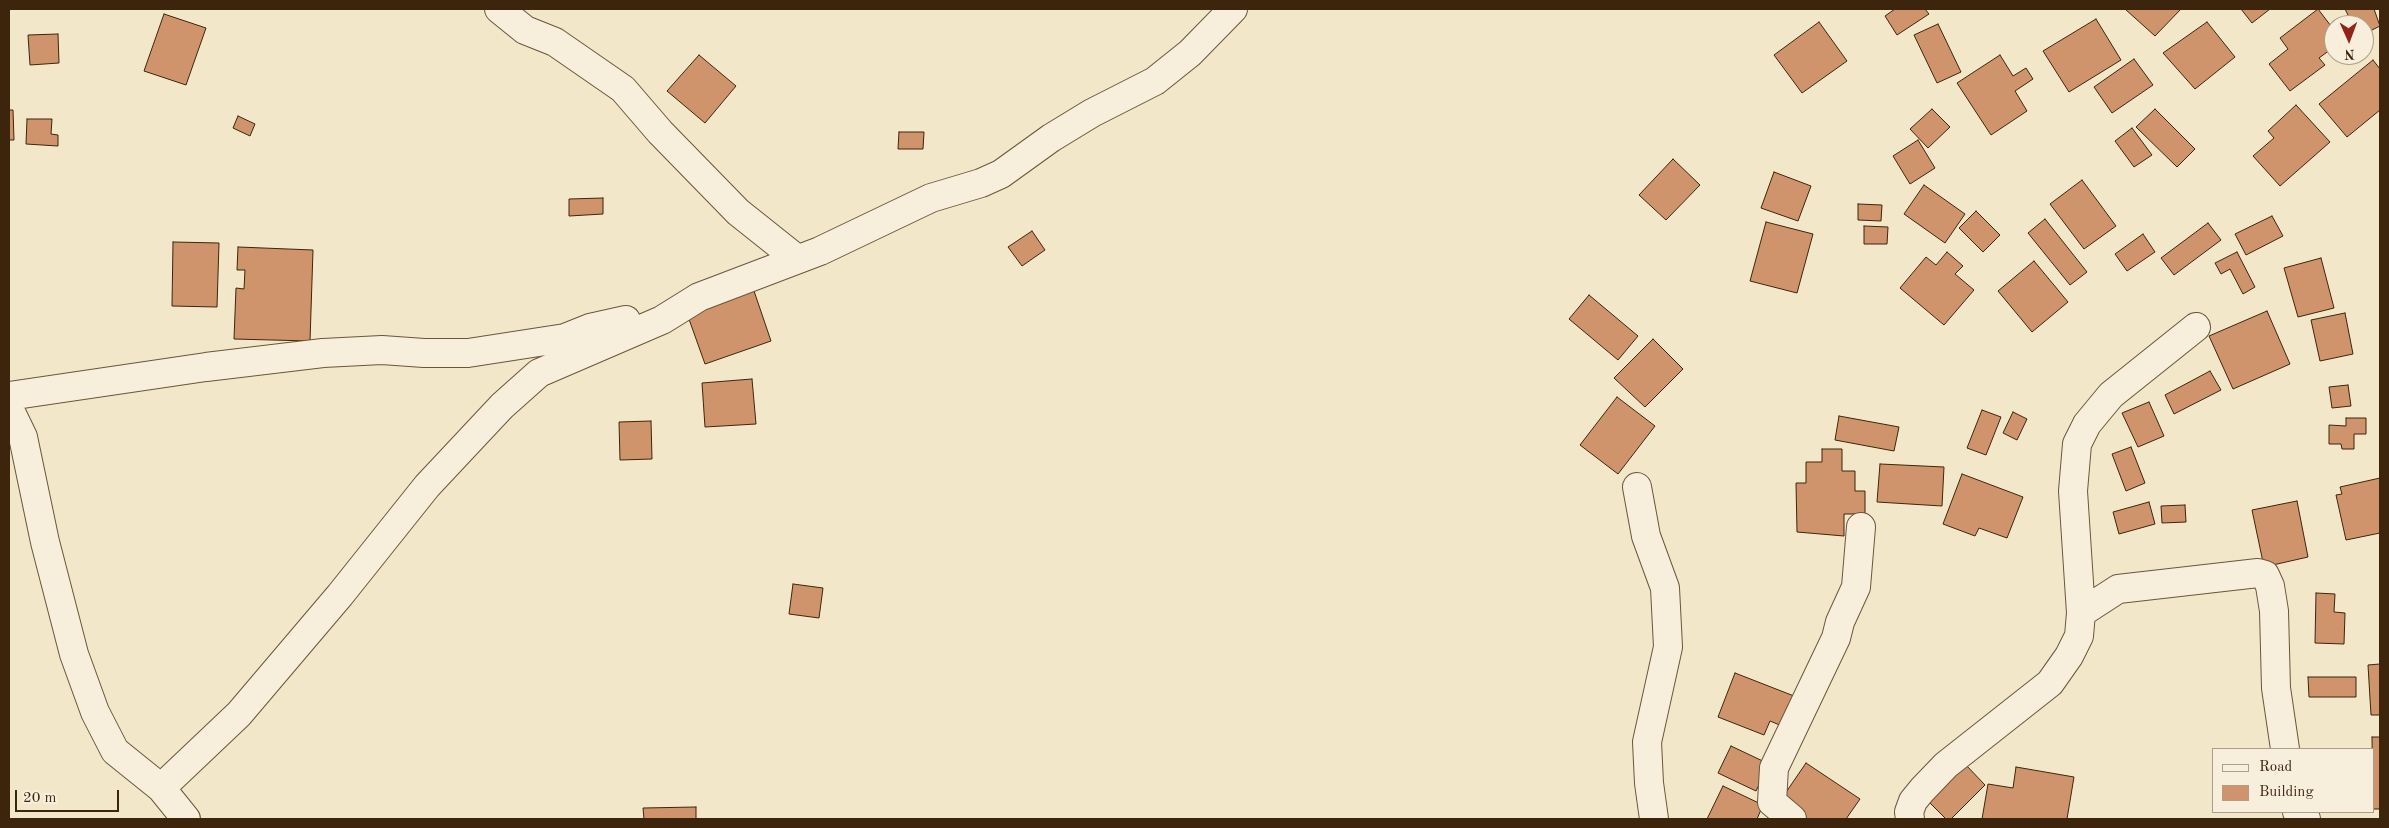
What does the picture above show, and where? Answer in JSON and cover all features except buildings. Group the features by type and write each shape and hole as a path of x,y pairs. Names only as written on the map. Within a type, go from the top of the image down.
{"street":[{"path":"499,9 525,30 555,42 623,89 660,132 738,212 796,259"},
{"path":"161,788 239,714 340,595 427,486 502,406 539,372 662,320 699,297 820,251 931,198 981,183 1001,174 1051,138 1092,113 1155,81 1190,53 1233,9"},
{"path":"9,396 206,367 323,353 382,350 424,353 468,353 565,338 590,328 677,311"},
{"path":"1910,819 1909,812 1913,801 1946,765 2050,684 2069,656 2079,636 2081,613 2073,491 2077,444 2087,424 2111,395 2196,327"},
{"path":"9,408 23,437 45,542 74,654 95,712 115,751 161,788 186,819"},
{"path":"1637,487 1646,536 1665,588 1667,618 1668,647 1647,742 1648,783 1654,819"},
{"path":"1792,819 1772,802 1774,768 1836,638 1840,622 1856,587 1861,527"},
{"path":"2081,613 2118,589 2258,573 2265,576 2270,586 2274,610 2276,688 2285,748"}]}
